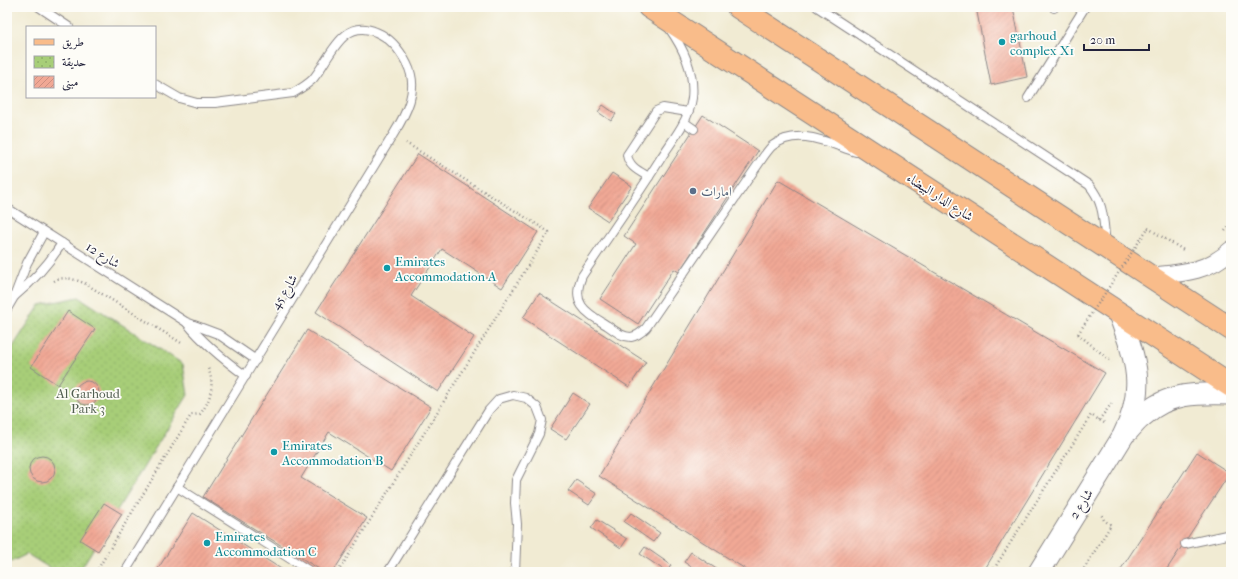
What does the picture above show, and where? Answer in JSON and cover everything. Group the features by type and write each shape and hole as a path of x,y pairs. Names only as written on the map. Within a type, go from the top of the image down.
{"main road":[{"path":"738,7 1231,329"},
{"name":"شارع الدار البيضاء","path":"654,10 1231,386"}],"street":[{"path":"1152,276 1187,273 1208,266 1231,250"},
{"name":"شارع 2","path":"1039,572 1130,423 1136,403 1137,382 1135,361 1119,314"},
{"name":"شارع 2","path":"1123,436 1143,415 1158,405 1174,398 1191,394 1231,394"}],"lane":[{"path":"39,7 68,26"},
{"path":"817,7 1089,185 1099,200 1102,209 1107,247"},
{"path":"1028,98 1085,7"},
{"path":"654,10 682,47 688,64 692,83 692,99 684,122 582,276 577,287 578,299 583,309 622,335 631,337 640,334 646,328 752,167 771,147 782,140 795,136 809,137 885,161"},
{"name":"شارع 45","path":"125,572 393,135 410,104 412,86 410,69 393,43 381,34 367,28 356,29 346,34 312,80 293,93 216,103 197,103 180,98 156,85"},
{"path":"649,177 632,166 628,161 627,155 656,111 663,108 688,112"},
{"path":"684,122 694,129"},
{"name":"شارع 12","path":"7,208 186,322 218,334 256,360"},
{"path":"7,309 14,297 27,263 44,232"},
{"path":"14,297 28,285 52,258 62,243"},
{"name":"شارع 12","path":"186,322 222,359 246,376"},
{"path":"388,572 489,410 499,399 513,395 526,398 537,407 542,420 539,434 516,480 515,503 517,524 514,572"},
{"path":"177,487 311,572"},
{"path":"1185,544 1231,534"}],"path":[{"path":"338,572 549,232 393,135"},
{"path":"1114,367 1111,362 1078,334 1148,228 1191,255"},
{"path":"28,285 39,292 57,279 67,278 77,280 86,284 188,347"},
{"path":"96,572 191,415 200,414 207,406 211,396 212,384 210,373 205,363"},
{"path":"1099,420 1113,400"}],"green space":[{"name":"Al Garhoud Park 3","path":"79,297 183,364 188,395 79,572 56,572 27,554 7,564 7,356 40,305"}],"building":[{"name":"garhoud complex X1","path":"976,7 1013,7 1027,77 991,85"},
{"path":"603,105 616,114 611,121 598,112"},
{"name":"امارات","path":"703,115 758,151 679,272 674,269 638,324 600,299 636,244 624,236"},
{"name":"Emirates Accommodation A","path":"418,154 538,232 502,288 442,249 411,296 474,337 438,392 316,312"},
{"path":"612,173 632,186 608,221 588,208"},
{"path":"778,180 1105,373 983,572 750,572 599,476"},
{"path":"539,293 646,362 629,387 523,318"},
{"path":"68,311 95,329 58,385 31,367"},
{"name":"Emirates Accommodation B","path":"307,330 431,407 391,471 329,432 301,478 367,518 333,572 324,572 203,497"},
{"path":"87,381 96,384 99,393 96,402 87,405 78,402 75,393 78,384"},
{"path":"573,393 590,404 566,439 550,429"},
{"path":"1197,452 1230,473 1165,572 1119,572"},
{"path":"42,456 51,460 55,469 51,478 42,482 33,478 29,469 33,460"},
{"path":"576,480 597,494 589,505 568,491"},
{"path":"104,503 122,514 98,551 80,540"},
{"name":"Emirates Accommodation C","path":"193,513 286,572 156,572"},
{"path":"631,513 660,533 653,542 624,522"},
{"path":"597,520 627,539 621,548 591,528"},
{"path":"645,547 671,565 667,572 640,554"},
{"path":"691,552 721,572 699,572 684,562"}],"place":[{"name":"garhoud complex X1","path":"1002,42"},
{"name":"امارات","path":"693,191"},
{"name":"Emirates Accommodation A","path":"387,268"},
{"name":"Emirates Accommodation B","path":"274,452"},
{"name":"Emirates Accommodation C","path":"207,543"}]}
